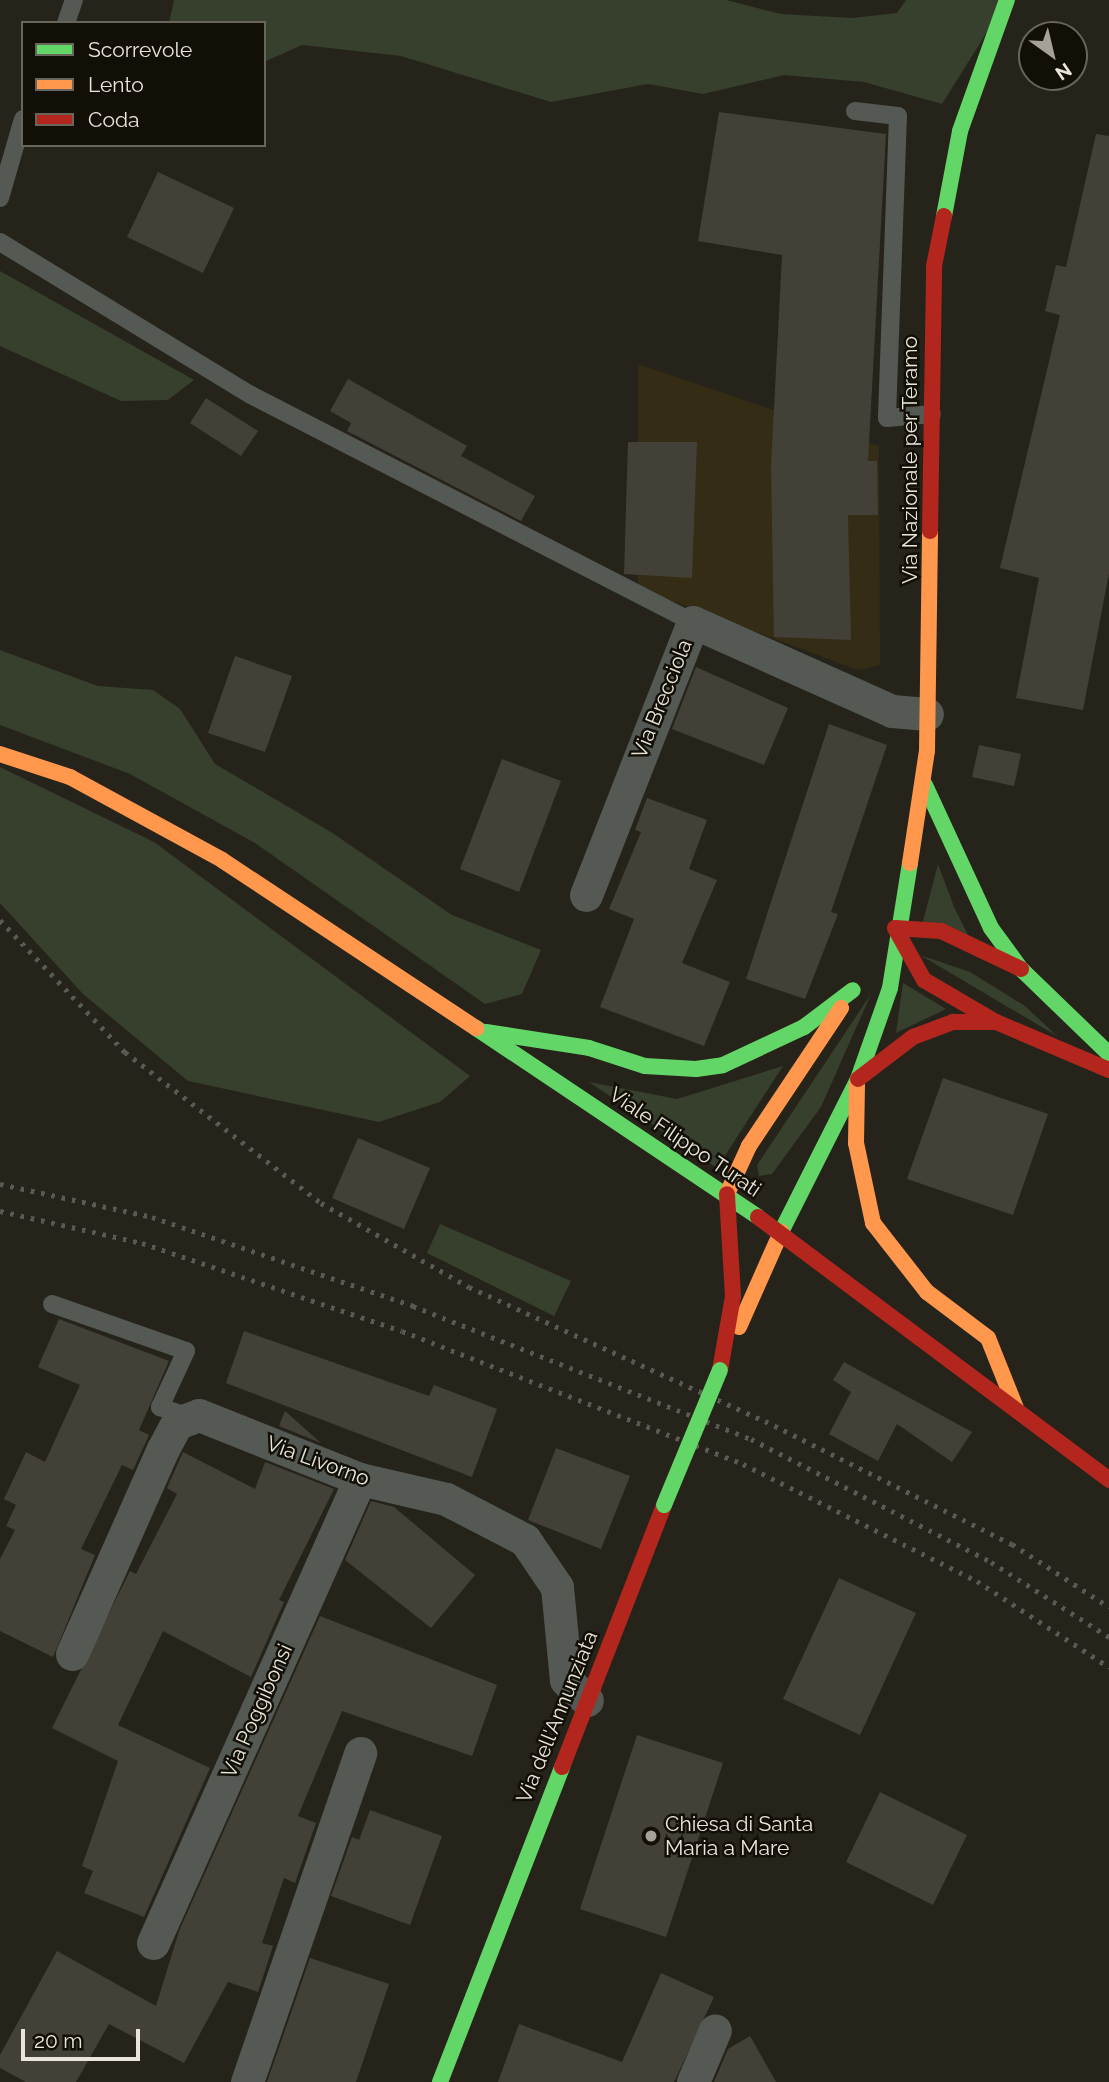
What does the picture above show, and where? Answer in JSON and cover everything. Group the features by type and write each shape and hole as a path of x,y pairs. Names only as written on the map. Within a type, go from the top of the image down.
{"main road":[{"name":"Via Nazionale per Teramo","path":"781,1232 858,1079 890,988 895,928 925,785 932,414 940,219 960,131 1007,0"},
{"name":"Viale Filippo Turati","path":"0,754 70,777 222,860 727,1194 1109,1480"},
{"path":"925,785 975,898 1021,969 1109,1054"},
{"name":"Via Nazionale per Teramo","path":"727,1194 749,1146 895,928"},
{"path":"895,928 941,931 1021,969"},
{"path":"895,928 924,980 996,1022 1109,1070"},
{"name":"Via Nazionale per Teramo","path":"480,1031 589,1048 645,1066 696,1069 723,1065 804,1027 853,990"},
{"path":"858,1079 913,1037 953,1022 996,1022"},
{"name":"Via Nazionale per Teramo","path":"858,1079 856,1143 873,1223 889,1251 927,1292 988,1338 1016,1408"},
{"name":"Via dell'Annunziata","path":"720,1370 733,1296 727,1194"},
{"name":"Via dell'Annunziata","path":"440,2082 664,1505 781,1232"}],"street":[{"name":"Via Brecciola","path":"586,895 693,622 892,711 927,713"},
{"name":"Via Livorno","path":"192,1418 199,1415 360,1479 446,1499 525,1540 557,1587 566,1680 587,1700"},
{"path":"72,1654 163,1449 177,1423 192,1418"},
{"name":"Via Poggibonsi","path":"153,1943 360,1479"},
{"path":"247,2082 360,1753"},
{"path":"693,2082 715,2030"}],"lane":[{"path":"67,21 74,0"},
{"path":"855,111 898,116 887,418 932,414"},
{"path":"0,198 21,126"},
{"path":"0,242 251,395 693,622"},
{"path":"52,1304 186,1351 160,1407 192,1418"}],"shaded area":[{"path":"638,364 879,446 880,665 858,670 638,588"}],"green space":[{"path":"174,0 726,0 781,14 852,18 897,13 906,0 1007,0 942,104 864,82 784,75 703,94 648,84 551,102 401,56 302,45 266,61 266,21 169,21"},
{"path":"0,271 194,380 168,400 121,401 0,346"},
{"path":"0,650 98,686 153,690 180,709 215,764 331,832 452,915 541,950 522,994 485,1004 255,843 130,774 0,725"},
{"path":"0,767 154,842 470,1076 440,1102 379,1122 188,1081 83,994 0,903"},
{"path":"938,864 954,907 971,941 922,925"},
{"path":"920,955 970,972 1025,1006 1057,1036"},
{"path":"903,983 946,1009 896,1033"},
{"path":"871,994 821,1107 772,1174 759,1176 757,1165"},
{"path":"783,1066 717,1168 589,1082 677,1099"},
{"path":"440,1224 571,1281 554,1316 427,1253"}],"building":[{"path":"719,112 886,134 868,461 877,461 878,515 848,515 851,640 774,637 771,466 782,255 698,241"},
{"path":"1096,134 1109,136 1109,573 1083,710 1016,698 1039,578 1000,568 1060,315 1045,311 1056,265 1066,267"},
{"path":"158,172 234,208 203,273 127,237"},
{"path":"348,379 467,446 461,456 535,496 521,521 347,431 351,423 330,411"},
{"path":"206,398 258,431 241,456 190,423"},
{"path":"628,442 697,442 692,578 624,574"},
{"path":"235,656 292,676 265,752 208,733"},
{"path":"696,667 788,708 764,765 672,729"},
{"path":"829,724 887,745 831,912 838,914 805,999 746,979"},
{"path":"979,745 1021,754 1014,786 972,777"},
{"path":"502,759 561,781 519,892 460,869"},
{"path":"647,798 707,820 689,869 717,880 682,963 730,982 704,1046 600,1007 634,919 609,909 641,832 635,830"},
{"path":"943,1078 1048,1114 1013,1215 907,1179"},
{"path":"358,1138 430,1168 404,1229 332,1198"},
{"path":"59,1319 169,1361 139,1430 149,1435 133,1470 122,1465 81,1549 95,1555 53,1657 0,1631 0,1559 15,1530 6,1526 16,1505 4,1499 26,1452 45,1462 80,1385 38,1367"},
{"path":"244,1331 429,1396 434,1385 497,1409 472,1477 226,1383"},
{"path":"844,1362 972,1432 952,1462 897,1424 878,1461 829,1434 851,1392 833,1380"},
{"path":"285,1411 321,1443 279,1426"},
{"path":"556,1448 630,1476 601,1549 528,1520"},
{"path":"183,1452 255,1489 265,1462 334,1489 279,1600 284,1602 251,1677 163,1631 118,1725 210,1768 144,1917 84,1893 93,1871 82,1866 118,1761 52,1728 130,1571 136,1574 177,1494 167,1488"},
{"path":"371,1501 394,1507 475,1575 431,1628 345,1560"},
{"path":"839,1578 916,1613 860,1735 783,1699"},
{"path":"320,1616 497,1685 472,1756 342,1711 298,1816 316,1823 295,1883 284,1878 262,1943 273,1946 258,1992 228,1982 184,2063 109,2024 76,2082 26,2082 0,2068 0,2055 57,1951 156,2006 179,1931"},
{"name":"Chiesa di Santa Maria a Mare","path":"637,1735 723,1763 666,1937 580,1909"},
{"path":"880,1792 967,1835 933,1905 846,1862"},
{"path":"370,1810 442,1836 410,1925 331,1896 352,1837 359,1840"},
{"path":"310,1958 389,1984 356,2082 267,2082"},
{"path":"661,1973 714,1997 674,2082 498,2082 519,2024 622,2062"},
{"path":"750,2036 776,2082 714,2082 728,2049"}],"railway":[{"path":"0,920 125,1052 321,1203 469,1287 765,1421 1012,1544 1109,1607"},
{"path":"0,1184 152,1217 413,1306 751,1439 991,1562 1109,1637"},
{"path":"0,1211 142,1243 402,1331 743,1464 977,1581 1109,1667"}],"traffic: fast":[{"path":"944,216 960,131 1007,0"},
{"path":"925,785 991,928 1021,969 1109,1054"},
{"path":"781,1232 858,1079 890,988 910,863"},
{"path":"486,1032 589,1048 645,1066 696,1069 723,1065 804,1027 853,990"},
{"path":"476,1028 758,1217"},
{"path":"664,1505 720,1370"},
{"path":"440,2082 562,1767"}],"traffic: slow":[{"path":"910,863 927,751 930,531"},
{"path":"0,754 70,777 222,860 476,1028"},
{"path":"727,1194 749,1146 841,1008"},
{"path":"857,1085 856,1143 873,1223 927,1292 988,1338 1016,1408"},
{"path":"739,1327 781,1232"}],"traffic: jam":[{"path":"930,531 934,266 944,216"},
{"path":"1021,969 941,931 895,928 924,980 996,1022 1109,1070"},
{"path":"858,1079 913,1037 953,1022 996,1022"},
{"path":"720,1370 733,1296 727,1194"},
{"path":"758,1217 1109,1480"},
{"path":"562,1767 664,1505"}],"place":[{"name":"Chiesa di Santa Maria a Mare","path":"651,1836"}]}
